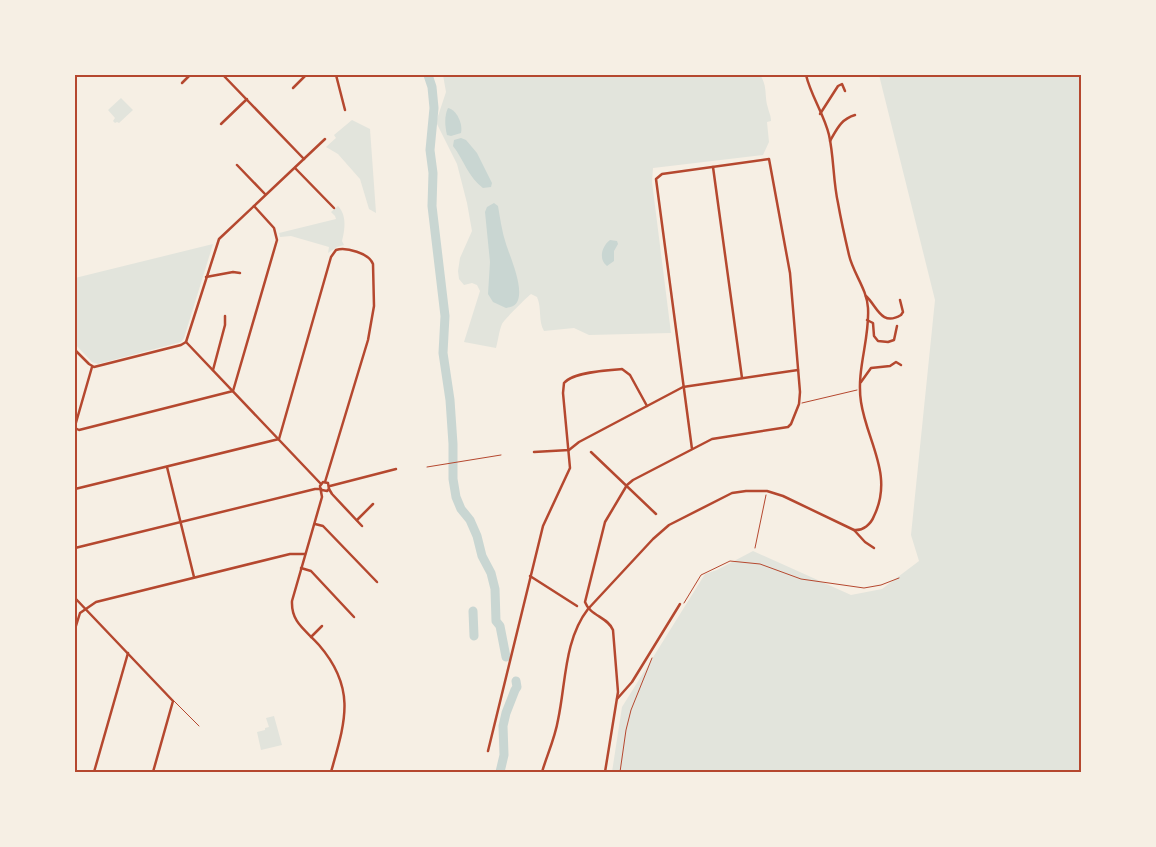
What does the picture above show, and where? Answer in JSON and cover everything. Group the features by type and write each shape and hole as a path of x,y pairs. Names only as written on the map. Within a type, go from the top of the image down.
{"street":[{"path":"182,83 190,75"},
{"path":"293,88 306,75"},
{"path":"336,75 345,110"},
{"path":"806,75 830,142 838,203 853,271 865,295 880,316 886,318 901,316 903,312 900,300"},
{"path":"226,76 304,159"},
{"path":"820,114 838,86 842,84 846,91"},
{"path":"221,124 247,99"},
{"path":"830,142 838,125 855,115"},
{"path":"92,367 172,348 186,342 219,239 325,139"},
{"path":"605,772 618,699 613,628 588,609 585,602 604,525 627,486 633,480 716,438 788,427 799,404 790,273 769,159 662,174 656,179 692,449"},
{"path":"237,165 266,195"},
{"path":"295,167 334,208"},
{"path":"712,167 742,378"},
{"path":"234,391 277,240 274,228 254,206"},
{"path":"279,439 331,257 336,250 342,249 367,256 372,260 373,264 374,300 368,340 292,601 292,612 296,622 319,645 337,671 345,700 346,713 331,772"},
{"path":"206,277 233,272 240,273"},
{"path":"854,530 863,529 873,519 882,488 878,460 862,409 860,390 868,309 865,295"},
{"path":"213,370 225,316"},
{"path":"867,320 873,323 874,336 878,341 888,342 894,340 897,326"},
{"path":"186,342 362,526"},
{"path":"75,350 92,367"},
{"path":"860,384 871,368 890,366 896,362 901,365"},
{"path":"92,367 75,427 79,430 234,391"},
{"path":"488,751 543,524 568,474 570,463 562,387 568,378 577,375 622,370 630,376 647,406"},
{"path":"534,452 569,450 579,442 683,387 798,370"},
{"path":"75,489 279,439"},
{"path":"591,452 656,514"},
{"path":"167,467 194,578"},
{"path":"75,548 396,470"},
{"path":"542,772 558,721 570,650 579,622 588,609 653,539 670,526 732,494 746,490 766,491 783,496 854,530 865,542 874,548"},
{"path":"357,520 373,504"},
{"path":"314,524 323,526 377,582"},
{"path":"75,629 80,614 85,608 96,602 290,554 305,554"},
{"path":"302,568 310,571 354,617"},
{"path":"530,576 577,606"},
{"path":"75,598 171,698 173,704 153,772"},
{"path":"618,699 632,682 681,605"},
{"path":"311,637 322,626"},
{"path":"94,772 128,653"}],"lane":[{"path":"171,698 199,726"}],"path":[{"path":"799,404 860,390"},
{"path":"427,467 500,455"},
{"path":"755,548 766,491"},
{"path":"681,605 701,575 730,561 760,564 801,579 864,588 881,585 899,578"},
{"path":"620,772 631,710 653,654"}],"shaded area":[{"path":"443,75 760,75 765,87 771,121 767,122 769,142 763,155 653,168 652,182 671,333 589,335 574,328 544,331 537,297 531,294 502,324 496,348 464,342 480,291 477,285 472,283 464,285 459,279 460,258 472,231 457,164 436,122 446,92"},
{"path":"879,75 1081,75 1081,772 612,772 622,707 705,574 717,570 753,551 851,595 882,589 919,561 911,535 935,300"},
{"path":"121,98 133,110 119,123 115,123 113,121 115,118 108,110"},
{"path":"448,108 454,111 459,118 461,133 451,136 447,135 445,121"},
{"path":"352,120 370,129 376,213 369,209 360,179 338,154 326,147 336,138 334,135"},
{"path":"461,138 466,140 477,153 492,183 491,187 483,188 470,174 453,146 454,140"},
{"path":"494,203 498,206 503,235 516,272 519,287 516,304 506,308 493,302 488,294 490,262 485,212 487,207"},
{"path":"338,206 344,218 342,241 344,245 328,253 329,247 291,236 280,237 279,233 336,219 331,212"},
{"path":"610,240 617,241 618,244 614,251 614,261 607,266 604,263 602,253"},
{"path":"213,244 184,338 181,342 98,364 92,362 75,344 75,278"},
{"path":"274,716 282,745 261,750 257,732 269,727 266,718"}],"waterway":[{"path":"428,75 432,87 434,108 430,150 433,173 432,206 445,316 443,353 450,400 453,479 456,497 461,509 470,520 477,536 482,556 491,573 495,589 496,621 500,626 506,657"},
{"path":"473,611 474,636"},
{"path":"500,772 504,755 503,726 506,713 517,687 516,681"}]}
